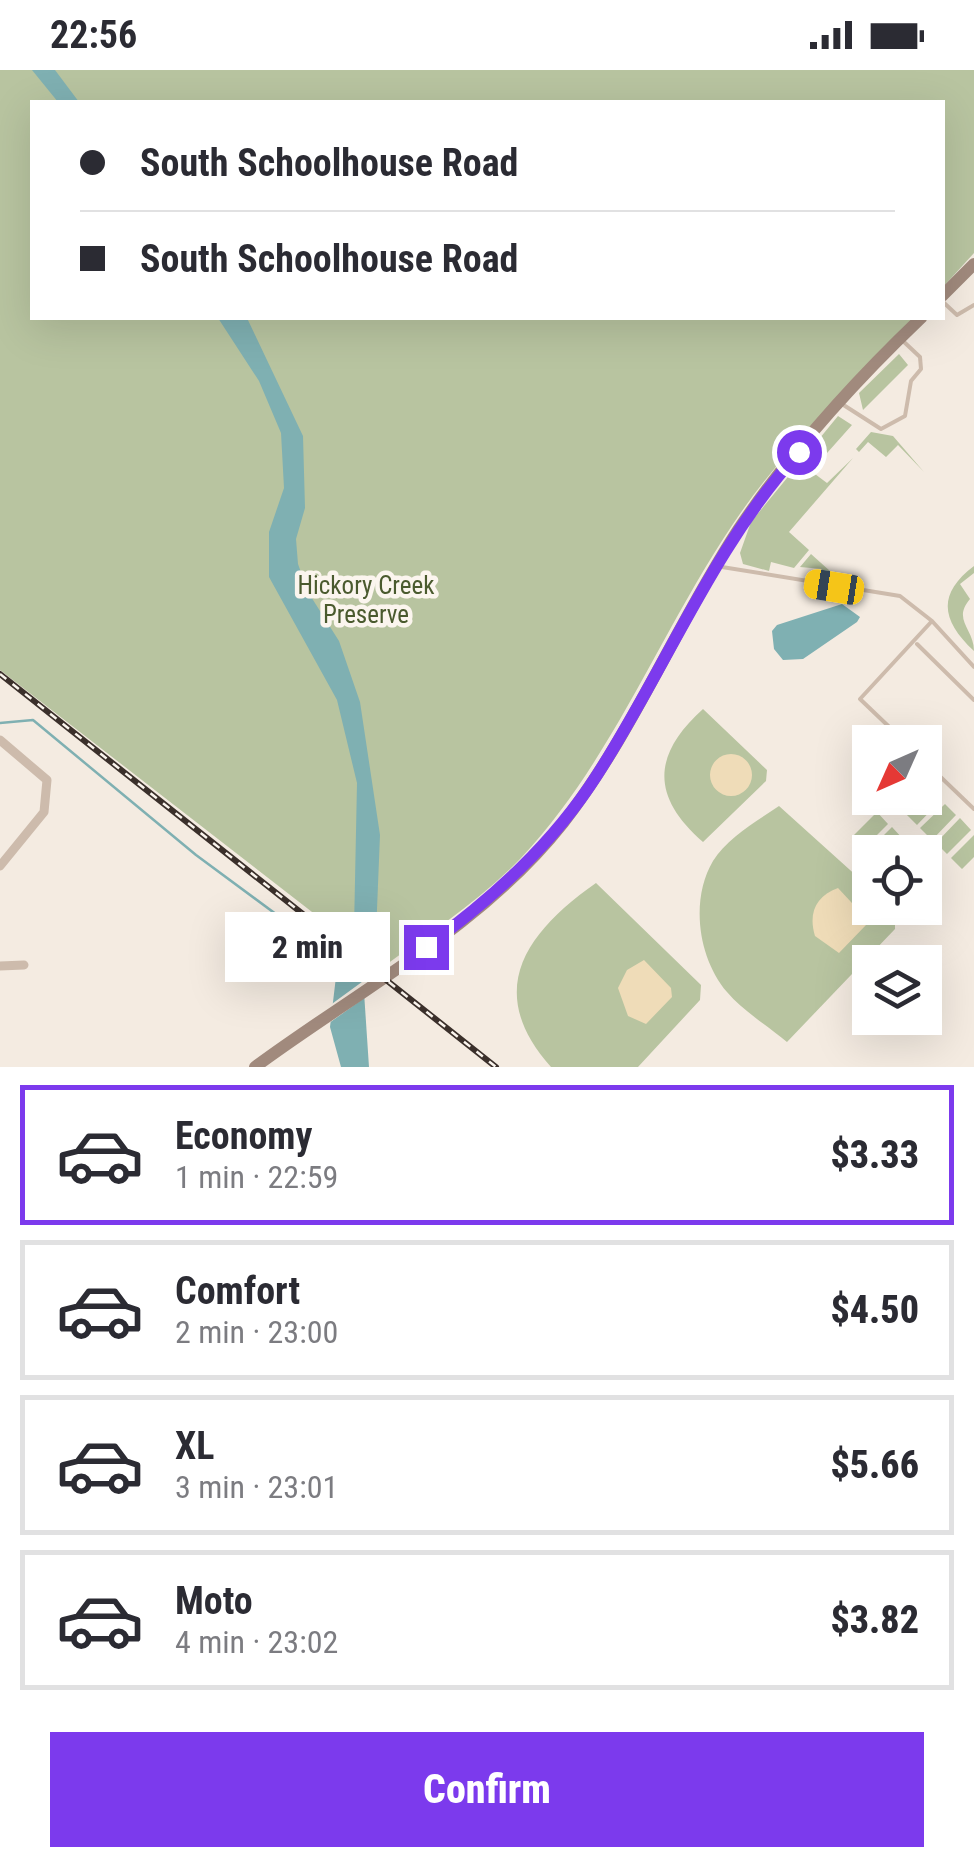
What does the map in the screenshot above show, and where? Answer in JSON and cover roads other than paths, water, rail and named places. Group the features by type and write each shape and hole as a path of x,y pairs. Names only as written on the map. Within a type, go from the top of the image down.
{"street":[{"path":"945,296 974,264"},
{"path":"255,1067 503,886 563,822 598,774 718,566 778,475 919,320"},
{"path":"0,740 47,780 44,812 0,866"},
{"path":"0,966 24,964"}],"lane":[{"path":"945,302 957,315 974,305"},
{"path":"841,404 881,429 906,416 912,381 921,369 920,357 900,338"},
{"path":"718,566 900,596 932,621 974,667"},
{"path":"887,725 860,699 932,621"},
{"path":"915,642 974,700"},
{"path":"942,778 974,809"}],"water":[{"path":"32,70 55,70 78,100 56,100"},
{"path":"219,320 248,320 303,436 305,508 296,539 298,564 308,592 339,641 360,702 380,835 376,934 362,962 369,1067 341,1067 330,1027 338,960 354,929 357,783 337,700 269,577 269,532 284,488 281,433 259,381"},
{"path":"842,604 860,617 857,622 803,659 783,660 774,649 772,631 777,625"}],"waterway":[{"path":"0,723 33,720 196,855 338,960"}],"railway":[{"path":"0,674 496,1067"}],"park label":[{"name":"Hickory Creek Preserve","path":"366,600"}]}
